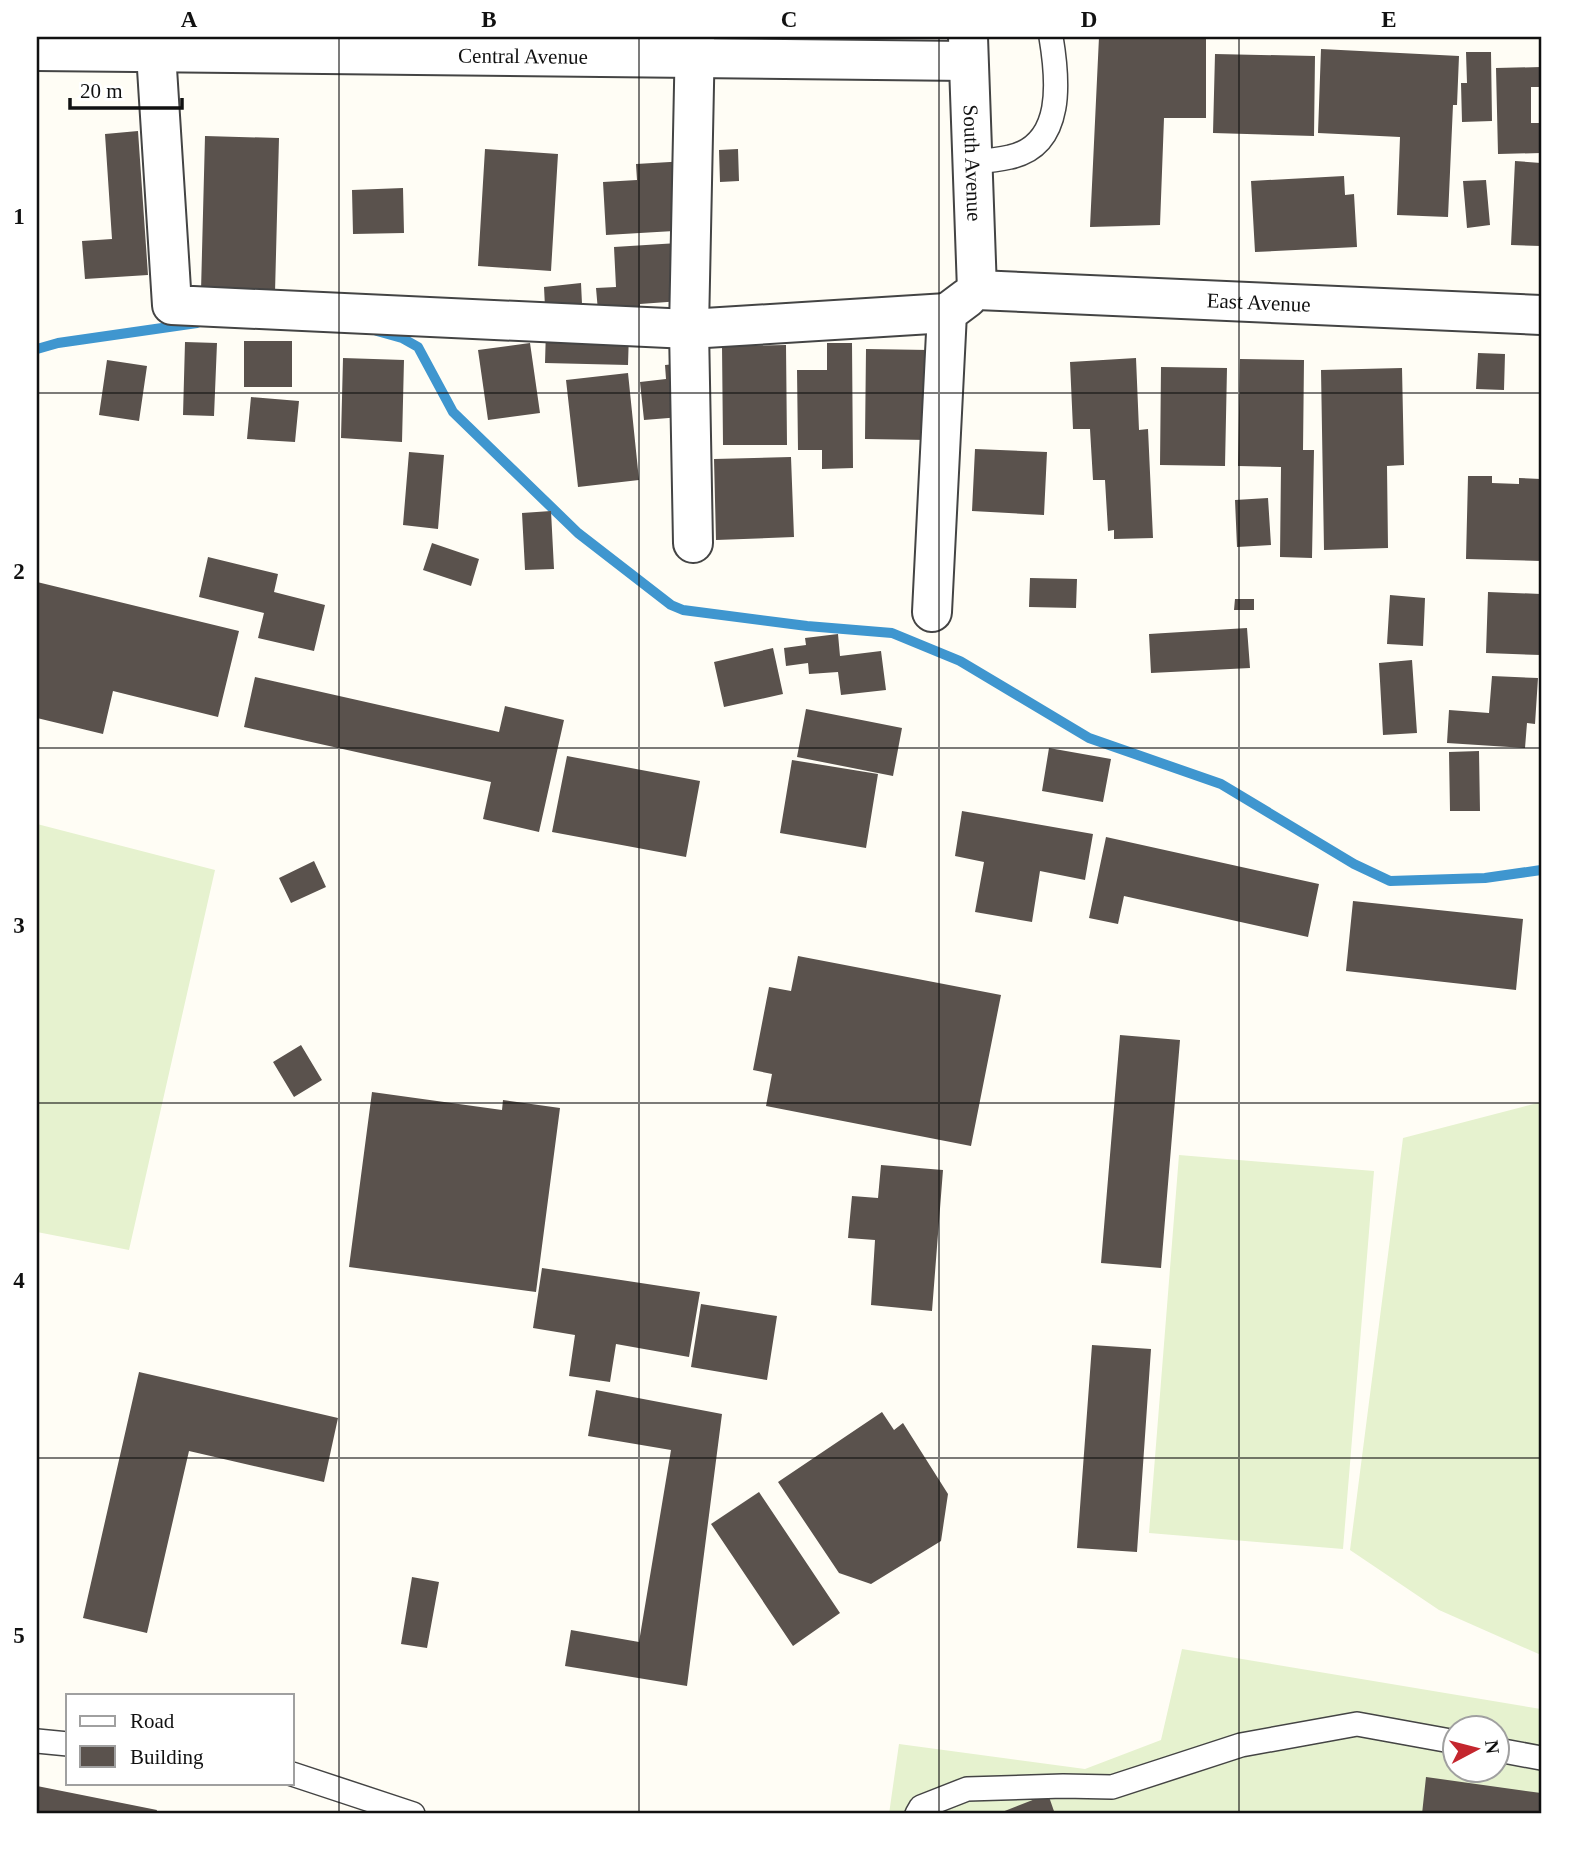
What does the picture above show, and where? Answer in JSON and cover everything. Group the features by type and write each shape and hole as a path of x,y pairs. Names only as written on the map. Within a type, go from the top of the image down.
{"street":[{"name":"Central Avenue","path":"37,51 156,44 967,49"},
{"path":"156,44 172,305 689,329 947,313 977,290"},
{"path":"693,543 689,329 695,47"},
{"name":"South Avenue","path":"967,49 977,290"},
{"name":"East Avenue","path":"977,290 1541,315"},
{"path":"932,611 947,313"}],"lane":[{"path":"972,162 1012,157 1028,150 1042,138 1051,120 1056,94 1051,37"},
{"path":"917,1814 921,1807 967,1789 1112,1787 1241,1745 1357,1724 1442,1740"},
{"path":"37,1741 66,1744"},
{"path":"1512,1753 1541,1758"},
{"path":"294,1775 413,1814"}],"green space":[{"path":"37,824 215,870 129,1250 37,1232"},
{"path":"1541,1102 1541,1655 1439,1610 1350,1550 1403,1138"},
{"path":"1179,1155 1374,1171 1343,1549 1149,1533"},
{"path":"1182,1649 1541,1709 1541,1814 889,1814 899,1744 1085,1769 1161,1740"}],"building":[{"path":"1099,37 1206,39 1206,118 1164,118 1160,225 1090,227"},
{"path":"1321,49 1459,56 1457,105 1453,105 1448,217 1397,215 1400,137 1318,133"},
{"path":"1466,52 1491,52 1492,121 1462,122 1461,83 1467,83"},
{"path":"1215,54 1315,56 1314,136 1213,133"},
{"path":"1541,67 1541,87 1531,87 1531,123 1541,123 1541,153 1498,154 1496,68"},
{"path":"138,131 148,275 85,279 82,241 112,239 105,134"},
{"path":"205,136 279,138 275,293 201,291"},
{"path":"485,149 558,154 551,271 478,266"},
{"path":"738,149 739,181 720,182 719,150"},
{"path":"687,161 691,230 606,235 603,182 637,180 636,164"},
{"path":"1515,161 1541,163 1541,246 1511,245"},
{"path":"1344,176 1345,195 1354,194 1357,247 1255,252 1251,181"},
{"path":"1486,180 1490,225 1467,228 1463,181"},
{"path":"403,188 404,233 353,234 352,190"},
{"path":"678,243 681,301 640,304 640,309 598,311 596,288 616,287 614,247"},
{"path":"581,283 582,304 545,307 544,287"},
{"path":"546,329 629,332 628,365 545,363"},
{"path":"244,341 292,341 292,387 244,387"},
{"path":"185,342 217,343 214,416 183,415"},
{"path":"530,343 540,413 488,420 478,350"},
{"path":"827,343 852,343 853,468 822,469 822,450 798,450 797,370 827,370"},
{"path":"786,345 787,445 723,445 722,346"},
{"path":"866,349 929,350 928,440 865,439"},
{"path":"1478,353 1505,354 1504,390 1476,389"},
{"path":"343,358 404,360 402,442 341,438"},
{"path":"1136,358 1139,430 1148,429 1153,538 1114,539 1114,530 1108,531 1105,480 1093,480 1090,429 1073,429 1070,362"},
{"path":"1240,359 1304,360 1303,450 1314,450 1312,558 1280,557 1281,467 1238,466"},
{"path":"107,360 147,366 139,421 99,415"},
{"path":"676,364 681,417 644,420 640,382 666,379 665,365"},
{"path":"1161,367 1227,368 1225,466 1160,465"},
{"path":"1402,368 1404,465 1387,466 1388,548 1324,550 1321,370"},
{"path":"628,373 639,480 578,487 566,380"},
{"path":"251,397 299,401 295,442 247,439"},
{"path":"975,449 1047,452 1044,515 972,511"},
{"path":"409,452 444,455 438,529 403,525"},
{"path":"791,457 794,537 716,540 714,459"},
{"path":"1468,476 1492,476 1492,483 1519,484 1519,478 1541,479 1541,561 1466,559"},
{"path":"1268,498 1271,545 1237,547 1235,500"},
{"path":"551,511 554,569 525,570 522,513"},
{"path":"432,543 479,559 471,586 423,570"},
{"path":"208,557 278,574 274,592 325,605 314,651 258,638 264,613 199,597"},
{"path":"1030,578 1077,579 1076,608 1029,607"},
{"path":"37,582 239,631 218,717 113,691 103,734 37,718"},
{"path":"1488,592 1541,594 1541,655 1486,653"},
{"path":"1390,595 1425,598 1423,646 1387,644"},
{"path":"1235,599 1254,599 1254,610 1234,610"},
{"path":"1247,628 1250,668 1151,673 1149,634"},
{"path":"838,634 840,656 881,651 886,690 841,695 838,672 809,674 808,663 786,666 784,648 806,645 805,638"},
{"path":"773,648 783,694 724,707 714,662"},
{"path":"1412,660 1417,733 1383,735 1379,663"},
{"path":"1492,676 1538,678 1535,724 1527,723 1525,748 1447,743 1449,710 1489,713"},
{"path":"255,677 499,732 505,706 564,720 539,832 483,819 491,782 244,727"},
{"path":"806,709 902,728 893,776 797,757"},
{"path":"1049,748 1111,759 1103,802 1042,791"},
{"path":"1479,751 1480,811 1450,811 1449,752"},
{"path":"567,756 700,781 686,857 552,832"},
{"path":"792,760 878,774 866,848 780,833"},
{"path":"962,811 1093,834 1085,880 1040,871 1032,922 975,912 984,862 955,856"},
{"path":"1106,837 1319,884 1308,937 1124,896 1118,924 1089,918"},
{"path":"314,861 326,887 291,903 279,878"},
{"path":"1353,901 1523,919 1516,990 1346,971"},
{"path":"798,956 1001,995 971,1146 766,1106 772,1074 753,1070 769,987 791,991"},
{"path":"1120,1035 1180,1040 1161,1268 1101,1263"},
{"path":"301,1045 322,1080 294,1097 273,1062"},
{"path":"372,1092 502,1110 503,1100 560,1108 536,1292 349,1267"},
{"path":"881,1165 943,1170 932,1311 871,1305 875,1240 848,1238 852,1196 878,1198"},
{"path":"542,1268 700,1292 689,1357 616,1344 610,1382 569,1376 575,1335 533,1328"},
{"path":"701,1304 777,1316 767,1380 691,1367"},
{"path":"1092,1345 1151,1349 1137,1552 1077,1548"},
{"path":"139,1372 338,1418 324,1482 189,1451 147,1633 83,1618"},
{"path":"596,1390 722,1414 687,1686 565,1666 571,1630 639,1642 671,1450 588,1436"},
{"path":"882,1412 894,1430 903,1423 948,1494 941,1541 871,1584 839,1573 778,1482"},
{"path":"759,1492 840,1613 793,1646 711,1524"},
{"path":"412,1577 439,1582 427,1648 401,1644"},
{"path":"1426,1777 1442,1779 1442,1784 1476,1784 1541,1793 1541,1814 1422,1814"},
{"path":"37,1786 157,1810 156,1814 37,1814"},
{"path":"1048,1794 1055,1814 997,1814"}],"waterway":[{"path":"37,349 58,343 197,323"},
{"path":"377,331 402,338 418,347 453,412 578,533 671,605 683,610 807,626 892,633 960,661 1089,738 1221,784 1354,864 1390,881 1485,878 1541,870"}]}
